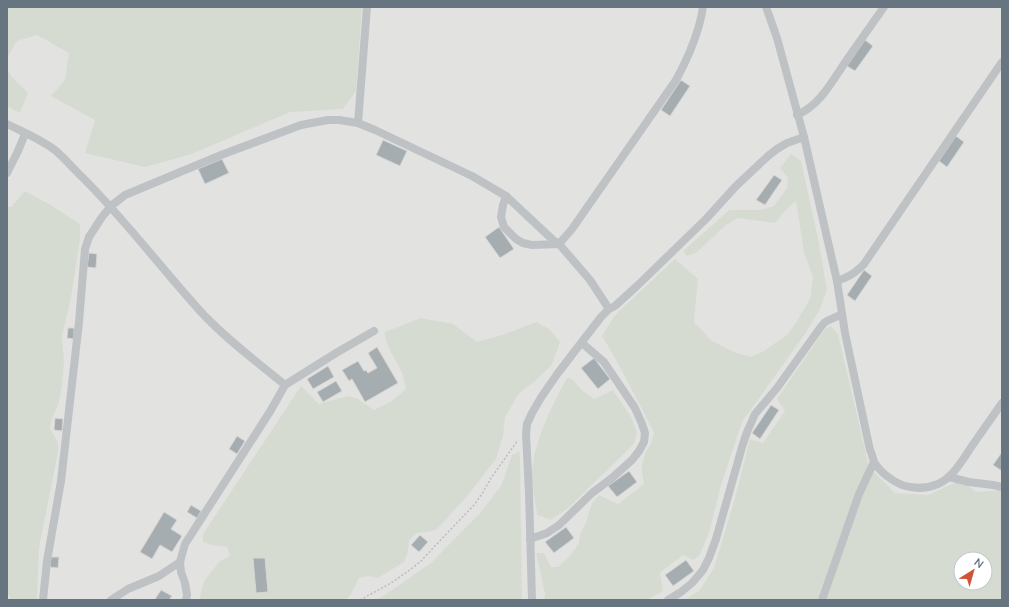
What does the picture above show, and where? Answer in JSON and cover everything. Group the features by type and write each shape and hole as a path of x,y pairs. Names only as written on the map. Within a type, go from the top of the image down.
{"lane":[{"path":"358,123 367,7"},
{"path":"506,196 501,217 504,227 516,239 523,243 532,245 559,244 572,229 676,80 694,42 703,7"},
{"path":"766,7 777,38 804,137 837,281 842,314 863,417 874,462 890,479 901,484 913,488 925,488 938,484 949,477 1002,403"},
{"path":"797,115 811,107 824,93 884,7"},
{"path":"837,281 856,272 864,264 1002,62"},
{"path":"43,600 47,561 61,481 79,322 85,249 89,237 111,206 125,195 221,155 301,125 328,120 358,123 472,176 506,196 559,244 590,280 609,309"},
{"path":"7,124 44,143 55,151 111,206 214,325 246,354 285,385"},
{"path":"7,173 25,134"},
{"path":"532,600 526,434 527,424 532,413 542,396 601,317 638,285 755,167 777,148 804,137"},
{"path":"668,600 692,583 703,570 709,558 716,539 742,447 755,414 777,388 825,322 842,314"},
{"path":"186,600 185,583 180,562 186,544 285,385 374,330"},
{"path":"530,539 547,533 559,524 632,460 644,442 645,433 634,408 604,362 582,343"},
{"path":"822,600 859,494 874,462"},
{"path":"949,477 1002,487"},
{"path":"112,600 128,589 159,576 180,562"}],"path":[{"path":"360,600 391,583 420,562 474,505 507,454 518,440 526,434"}],"shaded area":[{"path":"7,7 1002,7 1002,503 712,600 7,600"},
{"path":"7,7 362,7 356,91 343,109 290,112 192,154 145,167 85,153 95,120 51,96 65,80 69,53 37,35 17,41 7,58"},
{"path":"7,68 11,76 28,93 20,113 7,106"},
{"path":"791,154 801,161 819,243 827,291 820,309 807,331 742,422 721,485 709,533 699,556 693,560 683,555 660,573 663,591 647,600 544,600 545,594 536,553 544,553 551,567 558,567 570,556 579,543 580,534 586,523 592,503 599,495 618,504 644,484 642,465 646,451 651,444 654,432 602,336 615,315 675,259 698,279 694,322 712,341 734,352 751,357 764,351 788,334 810,299 813,277 804,253 796,201 775,223 738,218 726,225 696,253 687,256 683,251 729,210 759,210 774,206 787,188 788,178 780,168"},
{"path":"25,191 49,204 80,224 80,238 71,298 62,336 64,362 62,385 59,402 50,428 58,443 58,452 39,548 37,600 11,600 7,592 7,207 11,207"},
{"path":"421,318 453,324 477,342 505,334 536,322 549,329 560,342 552,365 518,395 505,417 503,436 496,459 469,494 436,530 417,533 409,540 408,552 404,562 378,578 369,576 359,578 350,596 345,600 199,600 204,581 220,561 230,556 227,547 211,545 203,542 203,534 301,386 319,404 347,396 358,399 374,410 392,401 406,389 400,368 389,349 385,332"},
{"path":"831,326 838,334 869,467 895,493 928,495 961,480 976,492 1002,490 1002,600 684,600 699,591 714,568 735,498 750,439 763,443 785,411 777,399 824,330"},
{"path":"567,378 572,379 583,391 594,399 613,390 631,417 637,432 634,444 568,508 551,520 537,515 532,480 533,464 539,438 555,400"},
{"path":"519,451 522,600 375,600 385,595 431,563 480,513 501,486 512,455"}],"building":[{"path":"865,40 873,46 855,71 847,66"},
{"path":"681,80 690,86 670,116 661,110"},
{"path":"956,136 964,142 947,167 939,161"},
{"path":"383,140 407,151 400,166 376,155"},
{"path":"222,159 229,173 205,184 198,169"},
{"path":"774,175 782,180 765,205 756,200"},
{"path":"499,227 514,249 500,258 485,237"},
{"path":"89,253 97,254 96,268 87,267"},
{"path":"864,270 872,276 855,301 847,295"},
{"path":"68,328 74,328 74,339 67,338"},
{"path":"377,347 398,383 365,402 352,379 349,381 342,370 358,361 364,371 366,370 368,373 377,368 368,353"},
{"path":"594,358 610,379 598,389 581,368"},
{"path":"328,366 334,377 313,389 307,379"},
{"path":"336,381 342,391 323,402 317,392"},
{"path":"771,405 779,410 760,439 752,433"},
{"path":"55,418 63,419 62,431 54,430"},
{"path":"237,436 245,441 237,454 229,449"},
{"path":"1002,452 1002,471 993,465"},
{"path":"629,471 637,482 617,497 608,486"},
{"path":"191,505 201,511 197,518 187,512"},
{"path":"164,512 177,520 171,529 182,536 172,552 160,545 152,559 140,552"},
{"path":"566,527 574,538 554,553 545,542"},
{"path":"420,535 428,542 419,552 411,545"},
{"path":"51,557 59,557 58,568 50,567"},
{"path":"253,558 265,558 268,592 256,593"},
{"path":"686,560 694,571 673,586 665,575"},
{"path":"161,590 172,596 169,600 155,599"}]}
